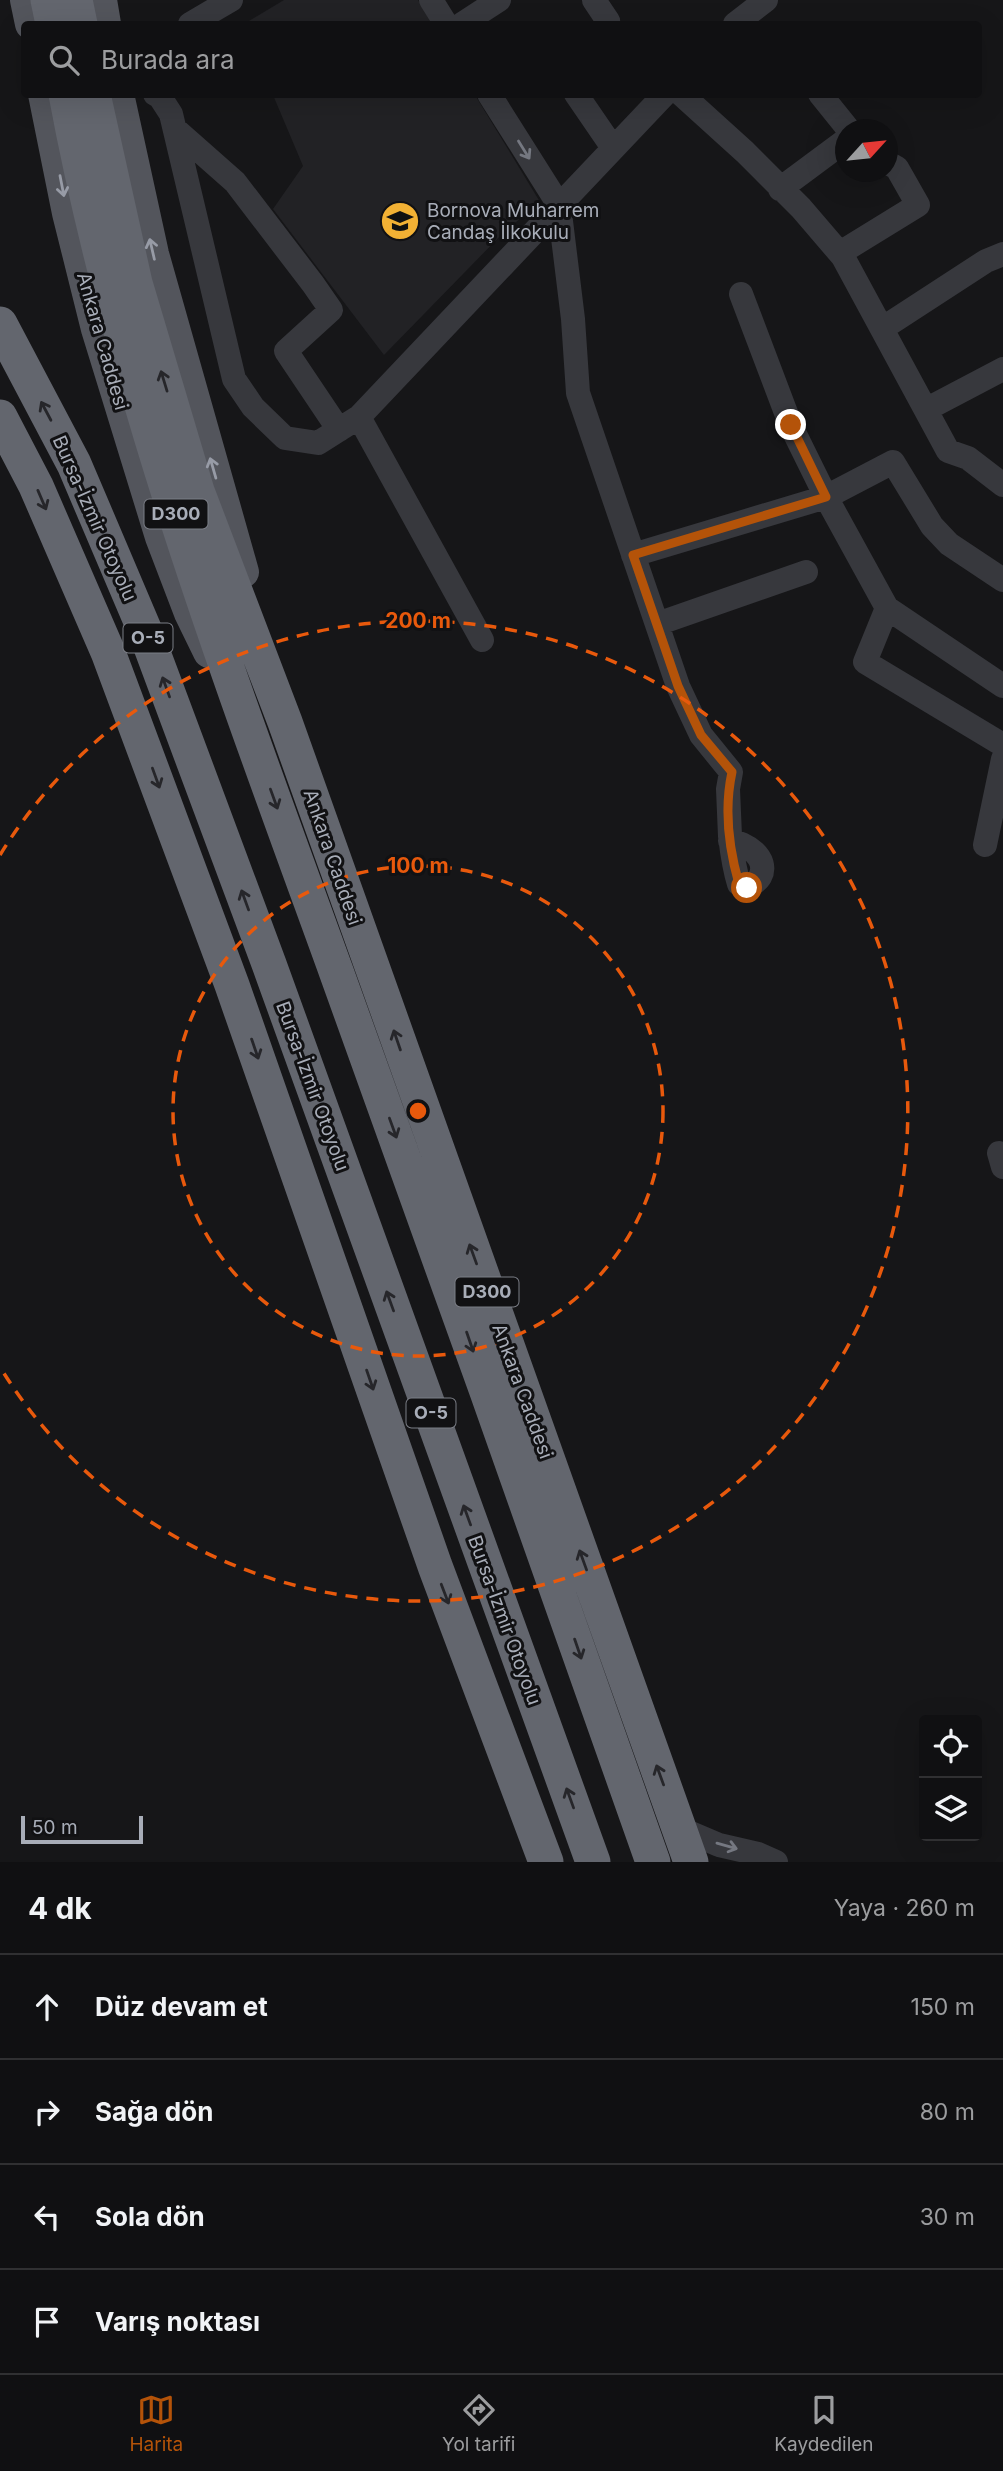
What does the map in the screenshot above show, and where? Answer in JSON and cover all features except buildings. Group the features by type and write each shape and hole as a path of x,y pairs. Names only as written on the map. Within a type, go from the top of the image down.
{"highway":[{"path":"48,0 52,21"},
{"path":"75,0 79,21"},
{"name":"Ankara Caddesi","path":"67,98 123,287 285,722 691,1862"},
{"name":"Ankara Caddesi","path":"115,98 123,287 169,495 251,735 430,1228 653,1862"},
{"name":"Bursa-İzmir Otoyolu","path":"0,324 74,464 145,631 269,964 593,1862"},
{"name":"O-5","path":"0,417 36,486 108,652 232,985 435,1566 546,1862"}],"main road":[{"path":"26,0 30,21"},
{"path":"101,0 104,21"},
{"name":"Ankara Caddesi","path":"45,98 68,214 97,328 161,537 190,613 251,735"},
{"name":"Ankara Caddesi","path":"115,98 153,254 285,722"}],"street":[{"path":"195,21 231,0"},
{"path":"431,0 444,21"},
{"path":"467,21 499,0"},
{"path":"594,0 608,21"},
{"path":"739,21 766,0"},
{"path":"161,98 171,114 175,129 234,379 253,407 285,438 318,443 349,423 661,98"},
{"path":"492,98 559,205 573,318 578,393 678,686 701,735 732,772 728,789 730,841"},
{"path":"579,98 613,148"},
{"path":"685,98 801,208 840,253 948,451 968,458 1003,485"},
{"path":"823,98 840,119"},
{"path":"175,129 234,182 331,310 286,351 349,423 482,640"},
{"path":"780,189 835,148"},
{"path":"840,253 918,205 898,170"},
{"path":"883,328 985,261 1003,254"},
{"path":"741,294 791,425 826,497 887,608 1003,686"},
{"path":"927,409 1003,369"},
{"path":"633,555 826,497 892,462 932,526 949,544 1003,580"},
{"path":"657,624 806,572"},
{"path":"887,608 865,662 1003,745"},
{"path":"985,845 1003,760"},
{"path":"679,1828 719,1845 758,1854 776,1862"}],"shaded area":[{"path":"284,0 418,0 431,21 249,21"},
{"name":"Bornova Muharrem Candaş İlkokulu","path":"274,98 477,98 540,202 504,232 384,355 273,209 303,166"}],"place":[{"name":"Bornova Muharrem Candaş İlkokulu","path":"400,221"}],"route":[{"path":"747,888 739,884 733,863 728,789 732,772 701,735 678,686 633,555 826,497 791,425"}]}
